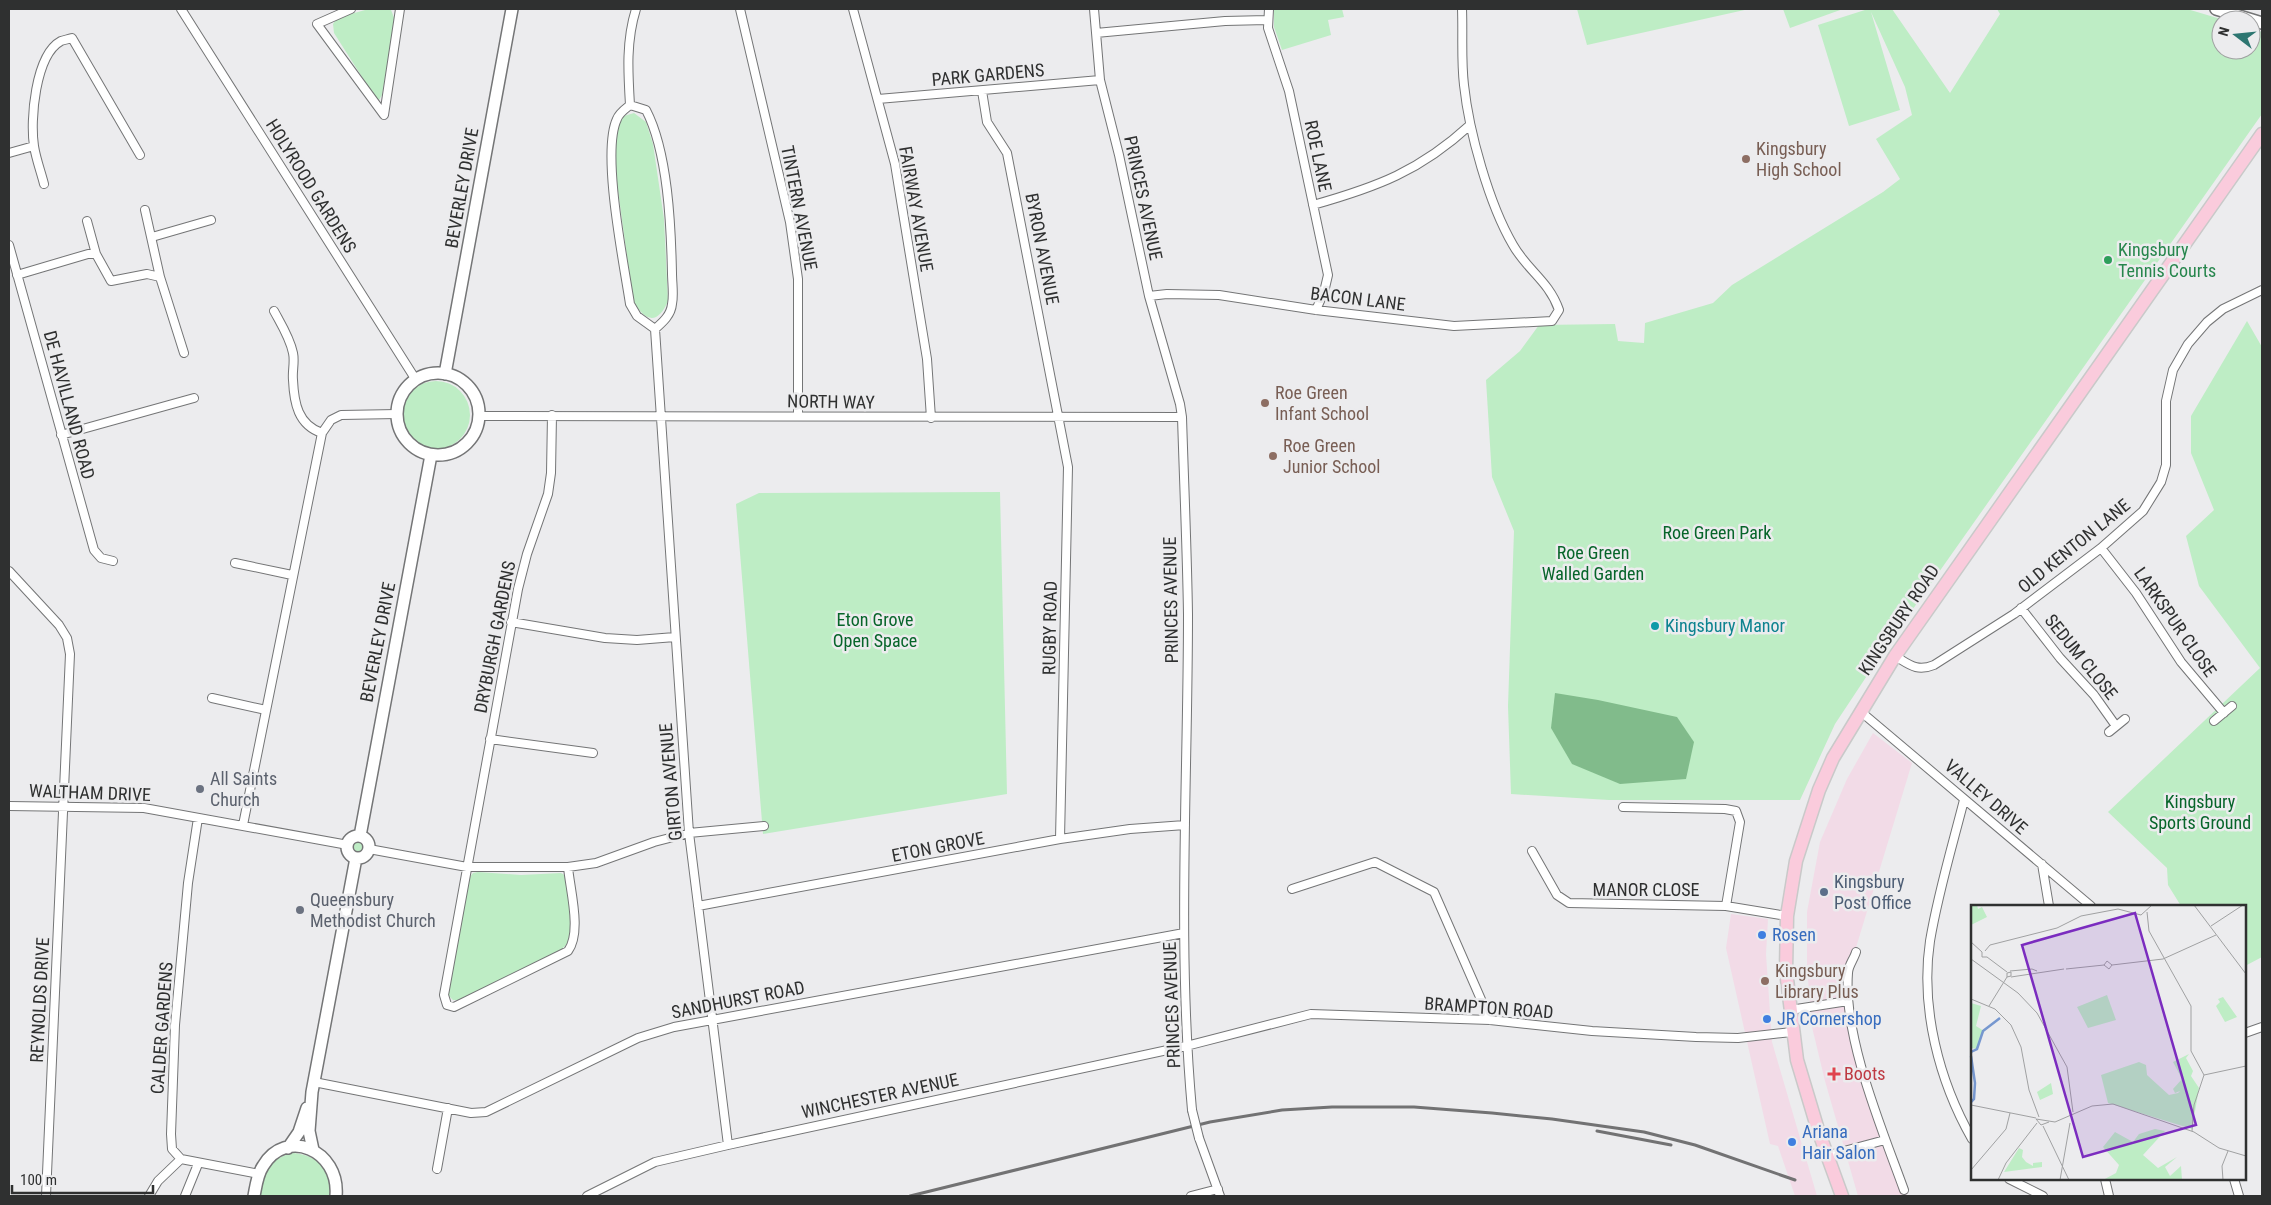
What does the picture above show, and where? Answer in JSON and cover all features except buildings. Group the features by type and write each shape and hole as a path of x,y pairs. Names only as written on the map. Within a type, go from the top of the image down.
{"main road":[{"name":"KINGSBURY ROAD","path":"1842,1196 1806,1094 1797,1060 1786,972 1787,916 1796,861 1816,798 1833,758 1860,710 1896,656 2262,134"}],"street":[{"name":"HOLYROOD GARDENS","path":"181,9 416,380"},
{"path":"351,9 316,24 384,115 400,9"},
{"name":"BEVERLEY DRIVE","path":"445,374 512,9"},
{"path":"630,105 627,61 630,28 636,9"},
{"name":"TINTERN AVENUE","path":"740,9 790,222 798,279 798,416"},
{"name":"FAIRWAY AVENUE","path":"853,9 895,164 927,359 931,418"},
{"name":"PRINCES AVENUE","path":"1094,9 1100,80 1120,155 1149,296 1182,417 1188,613 1184,933 1186,1046 1192,1110 1199,1138 1219,1193"},
{"name":"ROE LANE","path":"1269,9 1268,28 1289,91 1328,275 1324,292 1316,310"},
{"path":"1313,205 1362,192 1415,168 1449,144 1470,125 1463,84 1462,9"},
{"path":"2216,9 2262,23"},
{"path":"1096,33 1225,21 1267,20"},
{"path":"44,184 34,146 33,102 39,75 48,56 59,42 72,38 140,155"},
{"name":"PARK GARDENS","path":"878,99 1100,80"},
{"name":"BYRON AVENUE","path":"982,91 987,122 1007,154 1060,418"},
{"path":"630,105 646,110 652,123 665,180 672,252 672,304 669,315 655,329 637,316 630,304 616,205 612,139 617,117 630,105"},
{"name":"BACON LANE","path":"1149,296 1167,294 1219,295 1316,310 1454,326 1552,321 1559,310 1553,294 1510,239 1495,208 1470,125"},
{"path":"9,153 34,146"},
{"path":"145,210 160,277 184,353"},
{"path":"152,237 211,220"},
{"path":"86,221 96,254 111,281 147,274 160,277"},
{"name":"DE HAVILLAND ROAD","path":"9,245 94,550 101,558 113,562"},
{"path":"17,275 88,254 96,254"},
{"name":"OLD KENTON LANE","path":"1896,656 1915,668 1924,669 2021,608 2101,548 2143,512 2161,482 2166,465 2166,401 2173,370 2188,344 2207,322 2223,309 2262,290"},
{"path":"274,311 290,342 294,355 293,380 296,406 303,422 313,430 322,433"},
{"name":"GIRTON AVENUE","path":"655,329 689,833 728,1145"},
{"path":"431,374 445,374 464,382 475,396 479,416 476,431 465,445 446,455 431,455 411,445 400,428 397,414 402,394 416,380 431,374"},
{"path":"61,435 194,398"},
{"path":"242,825 322,433 331,420 341,415 397,414"},
{"name":"DRYBURGH GARDENS","path":"552,415 551,472 548,494 527,554 512,622 444,996 447,1005 454,1007 568,951 573,943 575,932 568,867"},
{"name":"NORTH WAY","path":"479,416 1182,417"},
{"name":"RUGBY ROAD","path":"1060,418 1068,467 1060,839"},
{"name":"BEVERLEY DRIVE","path":"360,836 431,455"},
{"name":"LARKSPUR CLOSE","path":"2101,548 2136,593 2181,662 2224,713"},
{"path":"235,563 292,575"},
{"name":"REYNOLDS DRIVE","path":"9,571 54,619 67,638 70,654 46,1196"},
{"name":"SEDUM CLOSE","path":"2021,608 2060,658 2094,694 2116,726"},
{"path":"512,622 605,638 637,640 675,637"},
{"path":"212,698 266,710"},
{"path":"2214,721 2232,706"},
{"name":"VALLEY DRIVE","path":"1860,710 2090,905"},
{"name":"SEDUM CLOSE","path":"2109,732 2125,719"},
{"path":"490,739 593,754"},
{"path":"1964,800 1932,933 1928,978 1931,1022 1938,1057 1952,1097 1971,1137"},
{"name":"WALTHAM DRIVE","path":"9,806 144,808 348,845"},
{"path":"1623,807 1725,809 1736,812 1740,818 1740,828 1726,906"},
{"name":"CALDER GARDENS","path":"181,1159 172,1149 171,1134 175,1025 188,883 198,818"},
{"name":"ETON GROVE","path":"698,906 1060,839 1130,828 1185,825"},
{"path":"369,849 467,867 568,867 596,863 654,842 689,833 764,826"},
{"path":"360,836 367,841 369,849 364,856 356,858 349,853 348,845 352,838 360,836"},
{"name":"MANOR CLOSE","path":"1532,851 1557,895 1568,904 1726,906 1787,916"},
{"path":"313,1150 309,1131 313,1087 356,858"},
{"path":"1292,889 1375,862 1434,892 1490,1020"},
{"path":"2042,864 2049,905"},
{"name":"SANDHURST ROAD","path":"313,1087 471,1112 486,1112 638,1038 674,1027 1184,933"},
{"path":"1856,952 1848,972 1848,1001 1854,1037 1885,1140 1904,1190"},
{"path":"1790,1010 1848,1001"},
{"name":"BRAMPTON ROAD","path":"1186,1046 1312,1014 1490,1020 1592,1031 1696,1037 1738,1038 1792,1032"},
{"path":"2246,1034 2262,1027"},
{"name":"WINCHESTER AVENUE","path":"587,1196 655,1162 1186,1046"},
{"path":"254,1196 259,1174 269,1158 288,1148 299,1132 313,1087"},
{"path":"437,1169 448,1108"},
{"path":"1829,1156 1885,1140"},
{"path":"288,1148 313,1150 330,1164 337,1185 336,1196"},
{"path":"150,1196 158,1181 181,1159 198,1164 259,1174"},
{"path":"185,1196 198,1164"},
{"path":"2010,1180 2043,1196"},
{"path":"2105,1180 2109,1196"},
{"path":"2234,1180 2239,1196"},
{"path":"1192,1196 1219,1193"}],"shaded area":[{"path":"1873,733 1912,763 1851,964 1849,1006 1863,1077 1908,1193 1906,1196 1858,1196 1825,1081 1812,1027 1807,967 1807,912 1820,842 1847,779"},
{"path":"1731,914 1768,919 1766,954 1772,1042 1817,1196 1795,1196 1778,1146 1770,1144 1726,948"}],"green space":[{"path":"1274,9 1342,9 1344,17 1328,20 1331,35 1282,50 1274,27"},
{"path":"1577,9 1749,9 1587,45"},
{"path":"1783,9 1843,9 1790,28"},
{"name":"Roe Green Park","path":"1868,9 1892,9 1950,93 2000,14 1997,9 2187,9 2211,16 2211,60 2261,60 2262,32 2262,114 1884,650 1835,724 1800,800 1609,800 1511,794 1508,706 1514,531 1492,477 1486,380 1520,351 1539,325 1615,324 1618,341 1644,343 1645,323 1713,303 1732,285 1883,192 1900,179 1876,139 1912,115 1905,87 1871,12 1900,110 1849,126 1818,25"},
{"path":"365,10 391,10 395,20 382,95 379,100 376,99 334,33 333,24 337,18"},
{"path":"634,113 646,122 653,144 664,219 668,301 660,314 651,318 642,313 633,301 616,176 616,138 619,123 624,116"},
{"name":"Kingsbury Sports Ground","path":"2247,321 2262,347 2262,957 2246,965 2246,905 2180,905 2168,885 2167,868 2108,812 2260,668 2199,586 2186,536 2214,510 2191,453 2191,416"},
{"path":"436,381 449,384 460,391 467,402 470,415 467,428 460,439 449,446 436,449 423,446 412,439 405,428 402,415 405,402 412,391 423,384"},
{"name":"Eton Grove Open Space","path":"1000,492 1007,794 763,834 736,504 759,493"},
{"path":"1555,693 1677,717 1694,742 1686,779 1620,784 1572,764 1551,728"},
{"path":"355,841 359,841 363,847 359,853 355,853 351,849 351,845"},
{"path":"473,873 521,875 561,873 566,876 571,940 559,952 459,1000 453,1000 448,995 469,878"},
{"path":"293,1153 310,1157 322,1166 329,1179 330,1196 258,1196 262,1181 272,1163 285,1155"}],"railway":[{"path":"910,1196 1210,1122 1282,1110 1332,1107 1414,1107 1492,1113 1644,1132 1695,1145 1795,1180"},
{"path":"1597,1131 1671,1145"}],"place":[{"name":"Kingsbury High School","path":"1746,159"},
{"name":"Kingsbury Tennis Courts","path":"2108,260"},
{"name":"Roe Green Infant School","path":"1265,403"},
{"name":"Roe Green Junior School","path":"1273,456"},
{"name":"Kingsbury Manor","path":"1655,626"},
{"name":"All Saints Church","path":"200,789"},
{"name":"Kingsbury Post Office","path":"1824,892"},
{"name":"Queensbury Methodist Church","path":"300,910"},
{"name":"Rosen","path":"1762,935"},
{"name":"Kingsbury Library Plus","path":"1765,981"},
{"name":"JR Cornershop","path":"1767,1019"},
{"name":"Boots","path":"1834,1074"},
{"name":"Ariana Hair Salon","path":"1792,1142"}],"park label":[{"name":"Roe Green Walled Garden","path":"1593,563"}]}
